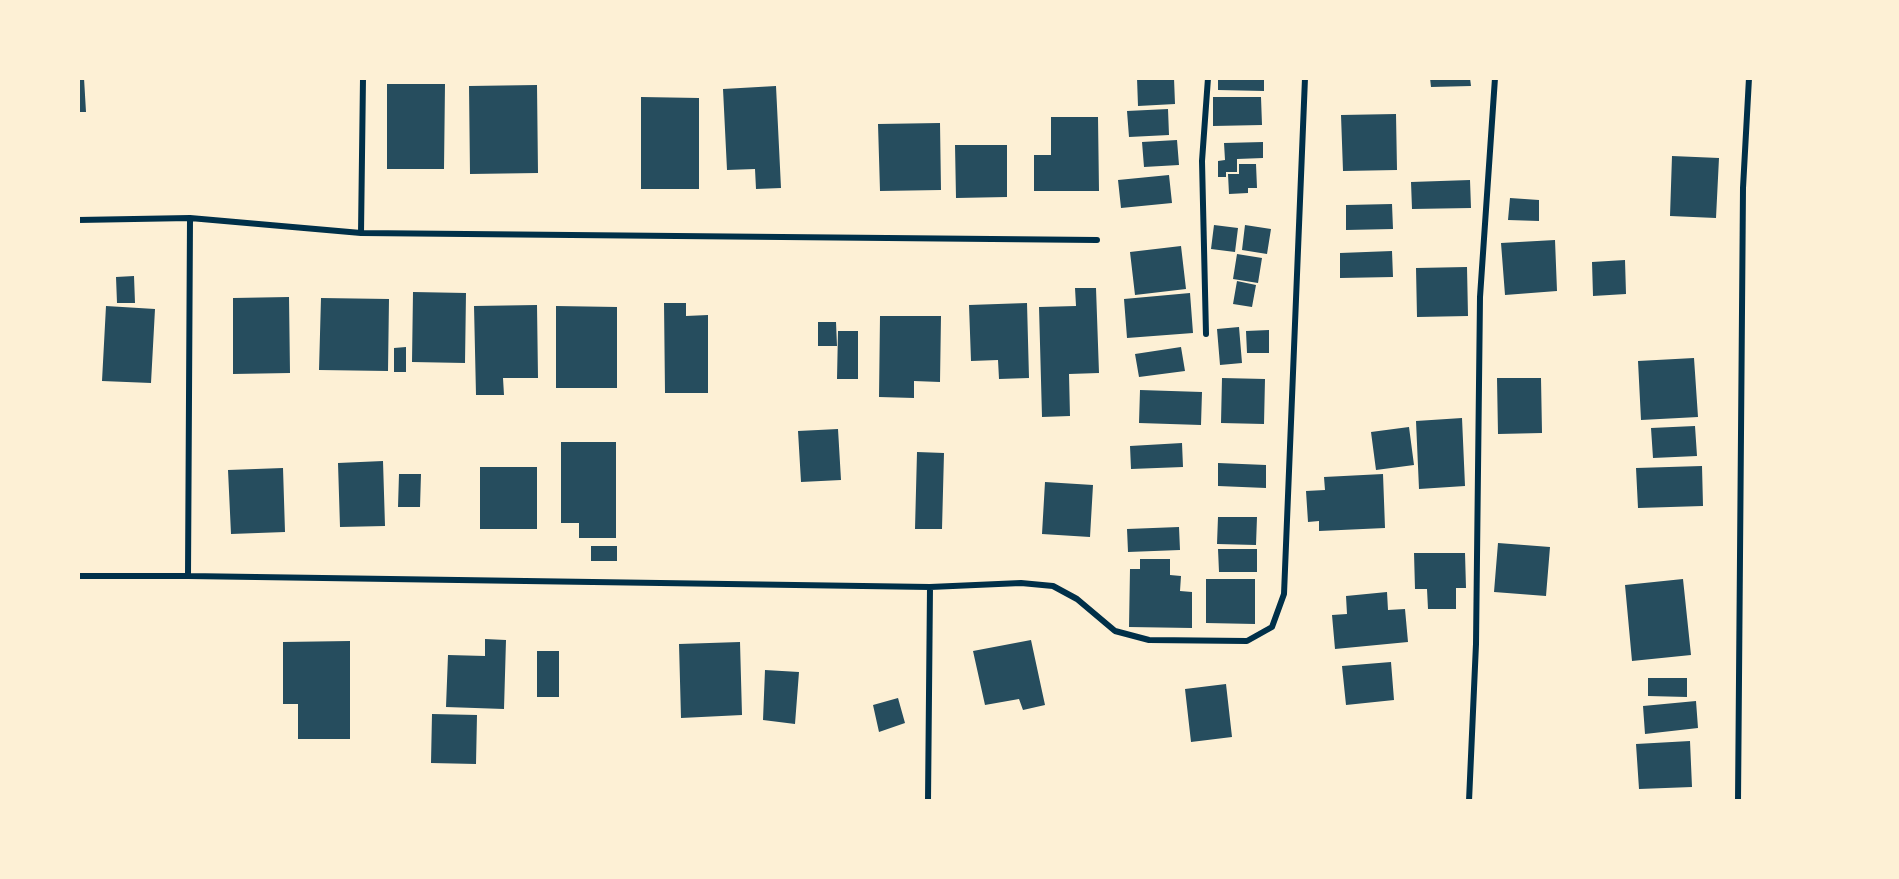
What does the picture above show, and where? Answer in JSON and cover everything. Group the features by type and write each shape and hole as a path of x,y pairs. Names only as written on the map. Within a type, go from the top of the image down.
{"street":[{"path":"361,232 363,78"},
{"path":"1206,334 1202,161 1208,78"},
{"path":"78,576 930,587 1021,583 1053,586 1077,599 1115,631 1149,640 1246,641 1272,627 1284,594 1305,78"},
{"path":"1469,801 1476,644 1480,297 1495,78"},
{"path":"1738,801 1743,188 1749,78"},
{"path":"188,576 190,218"},
{"path":"78,220 190,218 361,232 1097,240"},
{"path":"928,801 930,587"}],"building":[{"path":"78,78 84,78 86,112 78,112"},
{"path":"1137,78 1174,78 1175,104 1138,106"},
{"path":"1218,78 1264,78 1264,91 1218,90"},
{"path":"1430,78 1470,78 1471,86 1431,87"},
{"path":"387,84 445,84 444,169 387,169"},
{"path":"537,85 538,173 470,174 469,86"},
{"path":"776,86 781,188 756,189 755,169 727,170 723,89"},
{"path":"641,97 699,98 699,189 641,189"},
{"path":"1213,97 1261,97 1262,125 1213,126"},
{"path":"1168,109 1169,135 1129,137 1127,111"},
{"path":"1396,114 1397,170 1343,171 1341,115"},
{"path":"1051,117 1098,117 1099,191 1034,191 1034,155 1051,155"},
{"path":"940,123 941,190 880,191 878,124"},
{"path":"1177,140 1179,165 1144,167 1142,142"},
{"path":"1263,142 1263,158 1237,159 1237,172 1226,172 1226,177 1218,177 1218,161 1225,160 1224,143"},
{"path":"955,145 1007,145 1007,197 956,198"},
{"path":"1672,156 1719,158 1716,218 1670,216"},
{"path":"1239,164 1256,164 1257,188 1248,188 1248,193 1229,194 1228,174 1239,174"},
{"path":"1169,175 1172,203 1121,208 1118,180"},
{"path":"1470,180 1471,208 1412,209 1411,182"},
{"path":"1510,198 1539,200 1539,221 1508,220"},
{"path":"1392,204 1393,229 1346,230 1346,205"},
{"path":"1214,225 1238,228 1235,252 1211,249"},
{"path":"1245,225 1271,229 1267,254 1242,250"},
{"path":"1555,240 1557,291 1505,295 1501,243"},
{"path":"1181,246 1186,289 1135,295 1130,252"},
{"path":"1392,251 1393,277 1340,278 1340,253"},
{"path":"1237,254 1262,258 1258,283 1233,279"},
{"path":"1625,260 1626,294 1593,296 1592,262"},
{"path":"1467,267 1468,316 1417,317 1416,268"},
{"path":"134,276 135,303 117,303 116,277"},
{"path":"1237,281 1256,285 1252,307 1233,304"},
{"path":"1075,288 1096,288 1099,373 1069,374 1070,416 1042,417 1039,307 1076,306"},
{"path":"413,292 466,293 465,363 412,362"},
{"path":"1190,293 1193,333 1127,338 1124,299"},
{"path":"289,297 290,373 233,374 233,298"},
{"path":"321,298 389,299 388,371 319,370"},
{"path":"664,303 686,303 686,316 708,315 708,393 665,393"},
{"path":"1027,303 1029,378 999,379 998,360 971,361 969,305"},
{"path":"537,305 538,378 503,378 504,395 476,395 474,306"},
{"path":"106,306 155,309 151,383 102,381"},
{"path":"556,306 617,307 617,388 556,388"},
{"path":"880,316 941,316 940,382 914,381 914,398 879,397"},
{"path":"818,322 836,322 837,346 818,346"},
{"path":"1239,327 1242,363 1220,365 1217,329"},
{"path":"1269,330 1269,353 1247,353 1246,331"},
{"path":"838,331 858,331 858,379 837,379"},
{"path":"406,347 406,372 394,372 394,348"},
{"path":"1181,347 1185,371 1139,377 1135,354"},
{"path":"1694,358 1698,417 1641,420 1638,361"},
{"path":"1222,378 1265,379 1264,424 1221,423"},
{"path":"1497,378 1541,378 1542,433 1498,434"},
{"path":"1140,390 1202,392 1201,425 1139,423"},
{"path":"1462,418 1465,486 1419,489 1416,421"},
{"path":"1695,426 1697,456 1653,458 1651,428"},
{"path":"1409,427 1414,465 1376,470 1371,432"},
{"path":"838,429 841,480 801,482 798,431"},
{"path":"561,442 616,442 616,538 579,538 579,523 561,523"},
{"path":"1182,443 1183,467 1131,469 1130,446"},
{"path":"917,452 944,453 942,529 915,529"},
{"path":"383,461 385,526 340,527 338,463"},
{"path":"1218,463 1266,465 1266,488 1218,486"},
{"path":"1702,466 1703,506 1638,508 1636,468"},
{"path":"480,467 537,467 537,529 480,529"},
{"path":"283,468 285,532 231,534 228,470"},
{"path":"399,474 421,474 420,507 398,507"},
{"path":"1383,474 1385,528 1319,531 1319,521 1308,522 1306,491 1325,490 1324,477"},
{"path":"1045,482 1093,485 1090,537 1042,534"},
{"path":"1218,517 1257,517 1256,545 1217,544"},
{"path":"1179,527 1180,550 1128,552 1127,529"},
{"path":"1498,543 1550,547 1546,596 1494,592"},
{"path":"591,546 617,546 617,561 591,561"},
{"path":"1218,549 1257,549 1257,572 1219,572"},
{"path":"1414,553 1465,553 1466,588 1456,588 1456,609 1428,609 1427,589 1415,589"},
{"path":"1140,559 1170,559 1170,575 1181,576 1180,591 1192,592 1192,628 1129,627 1130,569 1140,569"},
{"path":"1206,579 1255,579 1255,624 1206,623"},
{"path":"1683,579 1691,655 1632,661 1625,585"},
{"path":"1387,592 1388,610 1405,609 1408,642 1335,649 1332,615 1347,614 1346,596"},
{"path":"485,639 506,640 504,709 446,707 448,655 485,656"},
{"path":"1031,640 1045,705 1023,710 1019,699 985,705 973,651"},
{"path":"350,641 350,739 298,739 298,704 283,704 283,642"},
{"path":"740,642 742,715 681,718 679,644"},
{"path":"537,651 559,651 559,697 537,697"},
{"path":"1391,662 1394,700 1346,705 1342,666"},
{"path":"765,670 799,672 795,724 763,720"},
{"path":"1648,678 1687,678 1687,697 1648,696"},
{"path":"1226,684 1232,737 1191,742 1185,689"},
{"path":"898,698 905,723 879,732 873,705"},
{"path":"1696,701 1698,728 1645,734 1643,706"},
{"path":"432,714 477,715 476,764 431,763"},
{"path":"1690,741 1692,787 1639,789 1636,744"}]}
